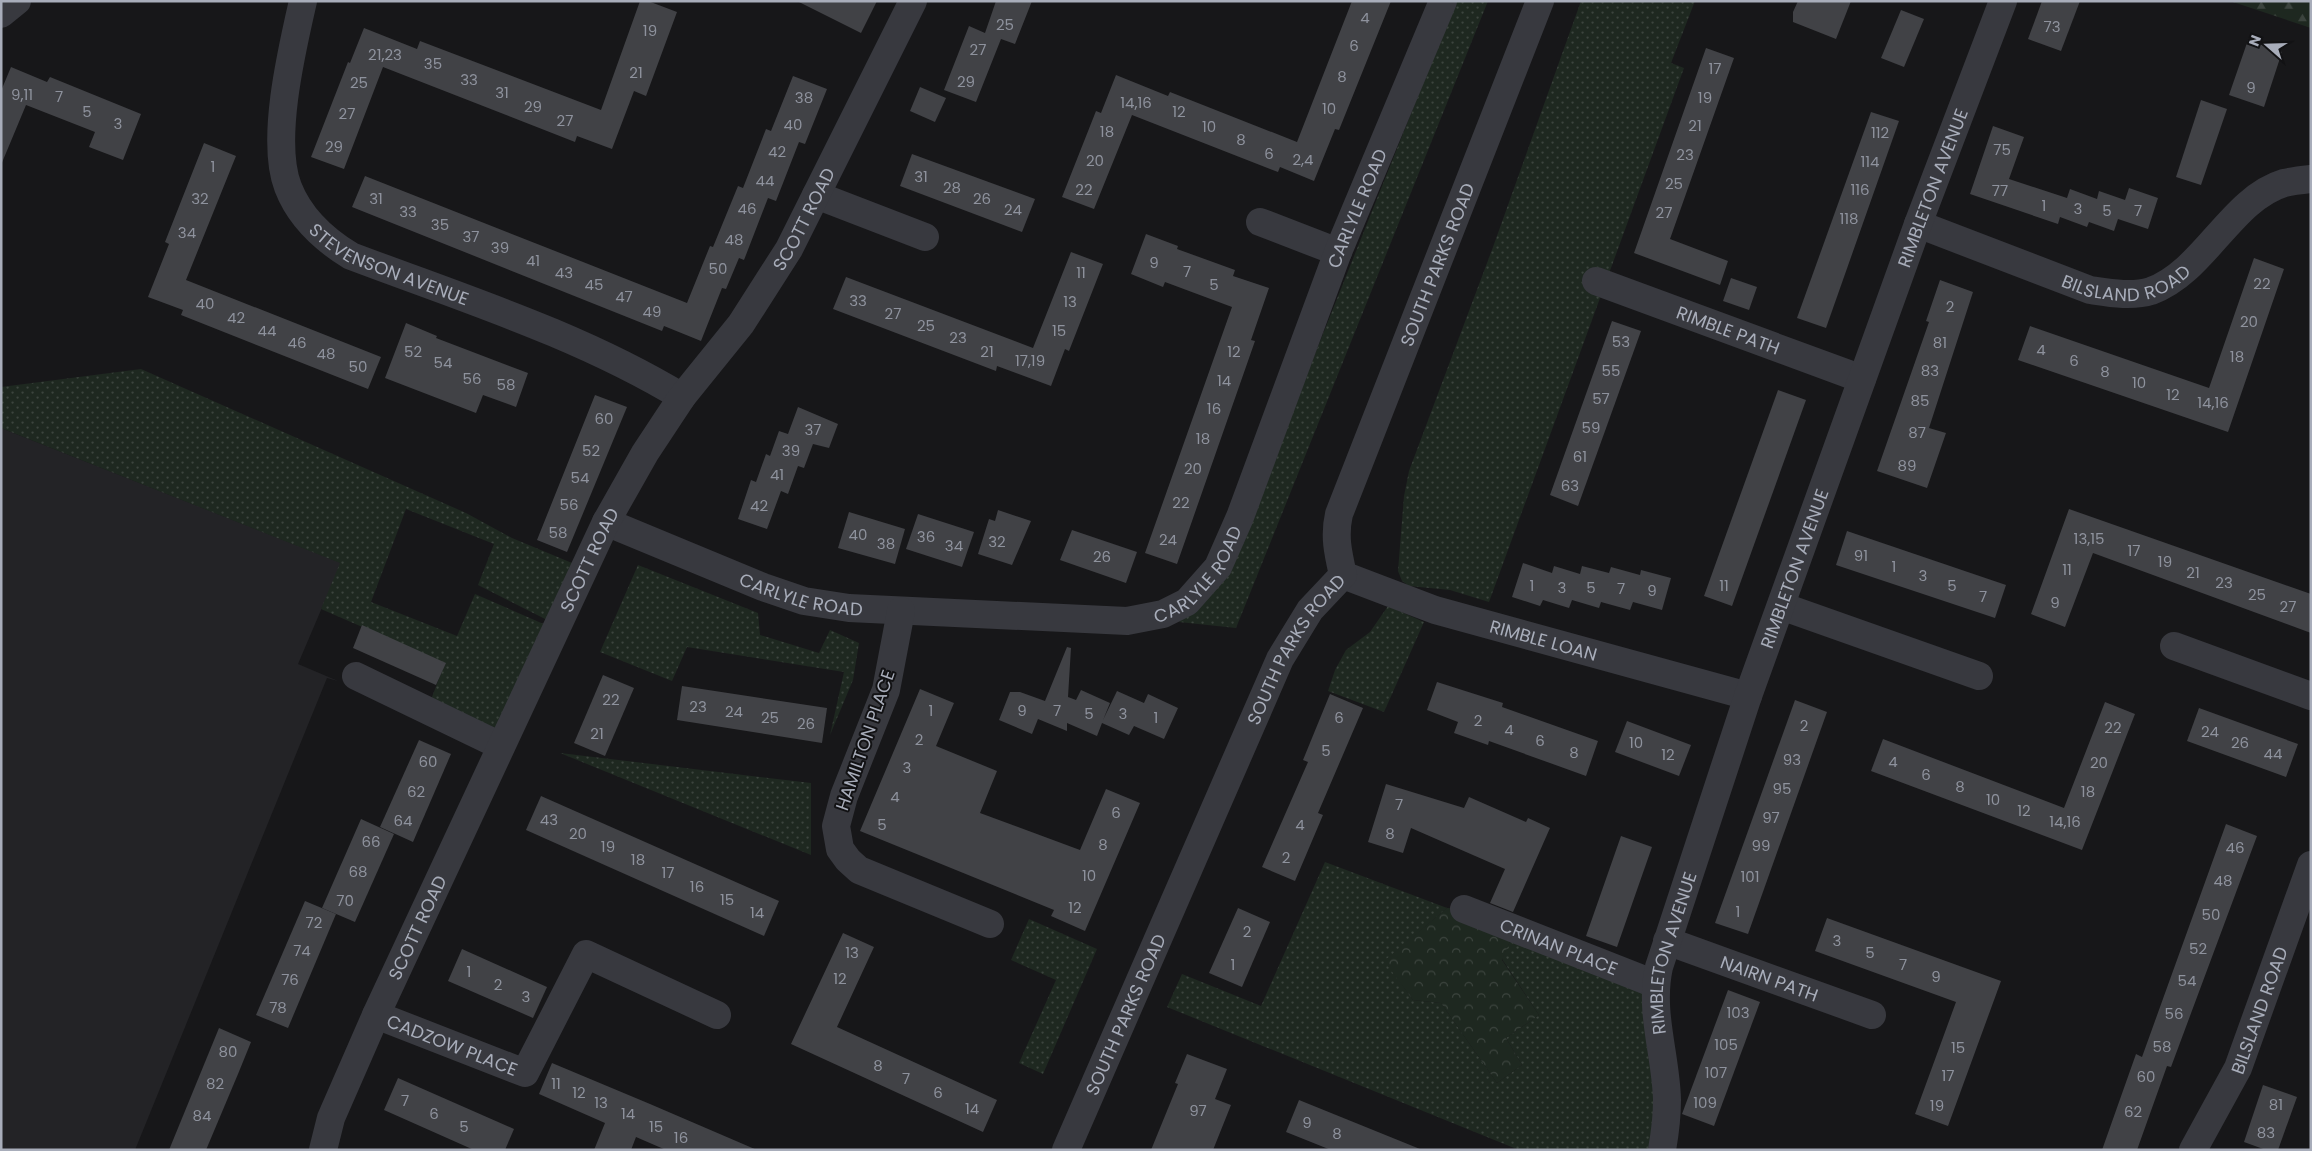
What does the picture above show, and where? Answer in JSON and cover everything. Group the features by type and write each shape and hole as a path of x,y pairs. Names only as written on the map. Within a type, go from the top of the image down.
{"street":[{"path":"1,14 17,1"},
{"name":"STEVENSON AVENUE","path":"302,1 286,80 282,157 287,186 312,226 330,243 351,256 526,322 646,376 682,397"},
{"name":"SCOTT ROAD","path":"322,1150 331,1118 376,1015 606,522 645,453 682,397 741,324 789,249 913,1"},
{"name":"CARLYLE ROAD","path":"606,522 763,587 804,601 849,608 1127,621 1163,614 1187,602 1198,592 1218,567 1229,542 1338,252 1443,1"},
{"name":"SOUTH PARKS ROAD","path":"1066,1150 1280,660 1310,610 1343,574 1337,548 1336,530 1344,500 1540,1"},
{"name":"RIMBLETON AVENUE","path":"1662,1150 1666,1129 1667,1099 1657,1027 1655,984 1667,941 1748,696 1918,224 2003,1"},
{"name":"BILSLAND ROAD","path":"1918,224 2090,290 2120,295 2150,291 2175,280 2253,201 2283,184 2311,179"},
{"path":"816,195 925,237"},
{"path":"1260,222 1338,252"},
{"name":"RIMBLE PATH","path":"1596,281 1862,379"},
{"name":"RIMBLE LOAN","path":"1343,574 1435,610 1748,696"},
{"path":"1781,606 1979,676"},
{"name":"HAMILTON PLACE","path":"901,611 886,690 841,804 836,826 836,838 840,849 859,870 990,924"},
{"path":"2174,646 2311,696"},
{"path":"356,676 501,746"},
{"name":"BILSLAND ROAD","path":"2193,1150 2238,1068 2311,866"},
{"name":"CRINAN PLACE","path":"1464,909 1655,984"},
{"name":"NAIRN PATH","path":"1667,941 1872,1016"},
{"name":"CADZOW PLACE","path":"376,1015 525,1072 586,954 717,1014"}],"shaded area":[{"path":"1,428 341,563 298,664 338,681 327,678 135,1150 1,1150"}],"green space":[{"path":"1456,1 1488,1 1236,628 1179,622 1225,579"},
{"path":"1581,1 1695,1 1671,63 1684,68 1489,602 1450,590 1409,586 1402,581 1398,571 1404,496 1409,471 1493,247"},
{"path":"2230,1 2311,1 2311,28"},
{"path":"141,369 466,513 512,538 584,568 557,625 478,585 494,544 406,509 371,602 457,636 475,594 555,629 501,746 427,710 445,663 321,609 340,563 1,428 1,387"},
{"path":"638,565 758,613 760,635 819,653 830,630 859,643 853,680 830,735 844,672 687,647 672,681 600,652"},
{"path":"1388,606 1424,622 1384,712 1328,691 1335,670 1346,650 1370,632"},
{"path":"560,753 811,783 811,855"},
{"path":"1325,862 1447,908 1385,961 1413,1000 1441,1003 1497,1083 1522,1065 1506,1038 1539,1015 1502,959 1515,930 1655,984 1662,1150 1519,1150 1167,1007 1182,974 1261,1006"},
{"path":"1447,908 1464,909 1515,930 1502,960 1539,1015 1506,1038 1522,1065 1497,1083 1441,1003 1413,1000 1384,961"},
{"path":"1029,919 1097,949 1043,1074 1019,1063 1056,980 1011,960"}],"building":[{"path":"640,1 648,1 677,12 646,96 634,91 612,149 577,136 575,142 383,67 344,169 311,157 348,62 350,63 364,28 417,49 420,41 601,110"},
{"path":"797,1 877,1 861,33"},
{"path":"996,1 1032,1 1015,44 1001,39 976,102 944,90 969,26 985,33"},
{"path":"1352,1 1391,1 1339,130 1335,129 1314,181 1280,167 1278,172 1132,115 1094,209 1062,197 1096,111 1101,113 1116,75 1168,96 1170,92 1297,142"},
{"path":"1798,1 1851,1 1836,39 1793,22 1793,12"},
{"path":"2042,1 2080,1 2061,51 2028,39"},
{"path":"1901,10 1924,19 1904,67 1881,58"},
{"path":"2248,40 2282,52 2264,107 2229,95"},
{"path":"1706,48 1734,58 1670,239 1728,261 1720,285 1634,253"},
{"path":"11,67 47,82 50,77 141,114 123,160 89,147 95,132 26,105 1,165 1,91"},
{"path":"793,76 827,89 805,144 799,142 776,201 768,198 744,260 739,258 726,289 722,288 701,341 664,326 662,331 352,207 365,176 687,303 710,246 713,247 738,186 743,188 766,129 771,131"},
{"path":"920,87 946,98 935,122 910,111"},
{"path":"2201,100 2227,109 2201,185 2176,177"},
{"path":"1871,112 1899,121 1826,328 1797,318"},
{"path":"1993,126 2024,137 2009,179 2067,198 2070,189 2097,199 2099,191 2125,200 2129,188 2158,198 2148,229 2118,219 2114,231 2089,222 2087,227 2060,217 2058,224 1970,194"},
{"path":"204,143 236,156 186,280 381,357 368,389 181,315 183,310 148,297 169,244 165,242"},
{"path":"912,154 1035,199 1022,232 900,186"},
{"path":"1146,234 1178,246 1177,249 1235,270 1233,276 1269,288 1251,340 1255,341 1177,564 1145,553 1232,307 1165,282 1163,287 1131,274"},
{"path":"1071,252 1103,264 1069,351 1065,349 1051,386 997,366 996,371 833,309 846,277 1033,348"},
{"path":"2254,258 2284,269 2228,432 2018,360 2030,326 2209,388"},
{"path":"1731,278 1757,287 1749,310 1723,301"},
{"path":"1940,280 1973,292 1929,428 1946,433 1927,488 1877,471 1929,322 1926,321"},
{"path":"1612,321 1641,331 1578,506 1550,495"},
{"path":"406,323 437,336 436,338 528,373 516,407 483,395 476,413 385,378"},
{"path":"1778,390 1806,400 1732,606 1704,596"},
{"path":"595,395 627,407 567,552 537,540"},
{"path":"798,407 838,424 829,448 813,444 804,468 798,466 788,494 781,491 767,529 738,519 751,480 756,482 766,454 770,456 779,431 788,434"},
{"path":"2069,509 2311,594 2311,633 2093,553 2065,627 2031,614"},
{"path":"998,510 1031,521 1012,565 978,554 989,519 995,521"},
{"path":"849,512 905,529 895,564 838,548"},
{"path":"918,514 974,532 962,567 906,549"},
{"path":"1072,530 1137,552 1126,583 1060,560"},
{"path":"1847,531 2006,585 1995,618 1836,565"},
{"path":"1523,563 1552,573 1554,566 1580,574 1582,566 1609,573 1611,567 1640,575 1641,570 1671,578 1662,610 1633,602 1630,610 1601,602 1599,608 1572,600 1569,608 1543,600 1540,606 1512,597"},
{"path":"362,625 446,663 436,685 353,648"},
{"path":"1067,647 1071,648 1068,697 1076,700 1081,690 1110,703 1103,720 1117,691 1144,703 1148,694 1178,708 1164,739 1134,726 1129,735 1102,723 1097,736 1067,723 1067,731 1038,719 1032,734 999,720 1010,692 1020,692 1045,701"},
{"path":"603,675 634,688 605,756 574,743"},
{"path":"1437,682 1503,703 1502,707 1598,741 1586,776 1489,741 1488,745 1454,733 1458,722 1427,710"},
{"path":"682,686 827,708 822,743 677,720"},
{"path":"920,689 954,703 936,746 997,771 980,813 1080,850 1106,789 1140,803 1085,931 1051,916 1054,910 860,831"},
{"path":"1330,694 1363,708 1318,813 1323,815 1295,881 1262,867 1308,762 1303,760"},
{"path":"1795,700 1827,712 1748,934 1715,923"},
{"path":"2105,702 2135,714 2082,850 1871,771 1883,739 2064,808"},
{"path":"2199,708 2298,744 2286,777 2187,741"},
{"path":"1627,721 1691,745 1679,776 1615,752"},
{"path":"419,740 451,754 413,842 380,827"},
{"path":"1386,784 1464,808 1469,797 1526,822 1528,818 1550,828 1513,912 1490,903 1505,869 1411,828 1403,853 1368,842"},
{"path":"541,796 779,901 764,936 526,830"},
{"path":"361,819 394,834 355,922 322,908"},
{"path":"2226,824 2257,836 2171,1067 2167,1066 2137,1150 2102,1150 2136,1054 2142,1057"},
{"path":"1621,836 1652,847 1617,947 1586,936"},
{"path":"305,901 336,914 288,1028 256,1015"},
{"path":"1238,908 1270,922 1242,987 1209,973"},
{"path":"1827,918 2001,981 1948,1126 1915,1114 1956,1002 1815,951"},
{"path":"843,933 874,947 837,1027 997,1100 983,1132 791,1044"},
{"path":"462,949 547,987 533,1018 448,981"},
{"path":"1728,990 1760,1002 1714,1126 1682,1114"},
{"path":"219,1028 251,1042 238,1074 206,1150 169,1150"},
{"path":"1187,1054 1227,1069 1215,1099 1231,1105 1213,1150 1151,1150 1178,1084 1175,1083"},
{"path":"552,1063 757,1150 666,1150 636,1137 631,1150 594,1150 605,1123 539,1094"},
{"path":"398,1078 514,1129 505,1150 474,1150 384,1110"},
{"path":"2263,1085 2297,1097 2278,1150 2266,1150 2244,1142"},
{"path":"1299,1100 1420,1149 1331,1150 1286,1132"}]}
